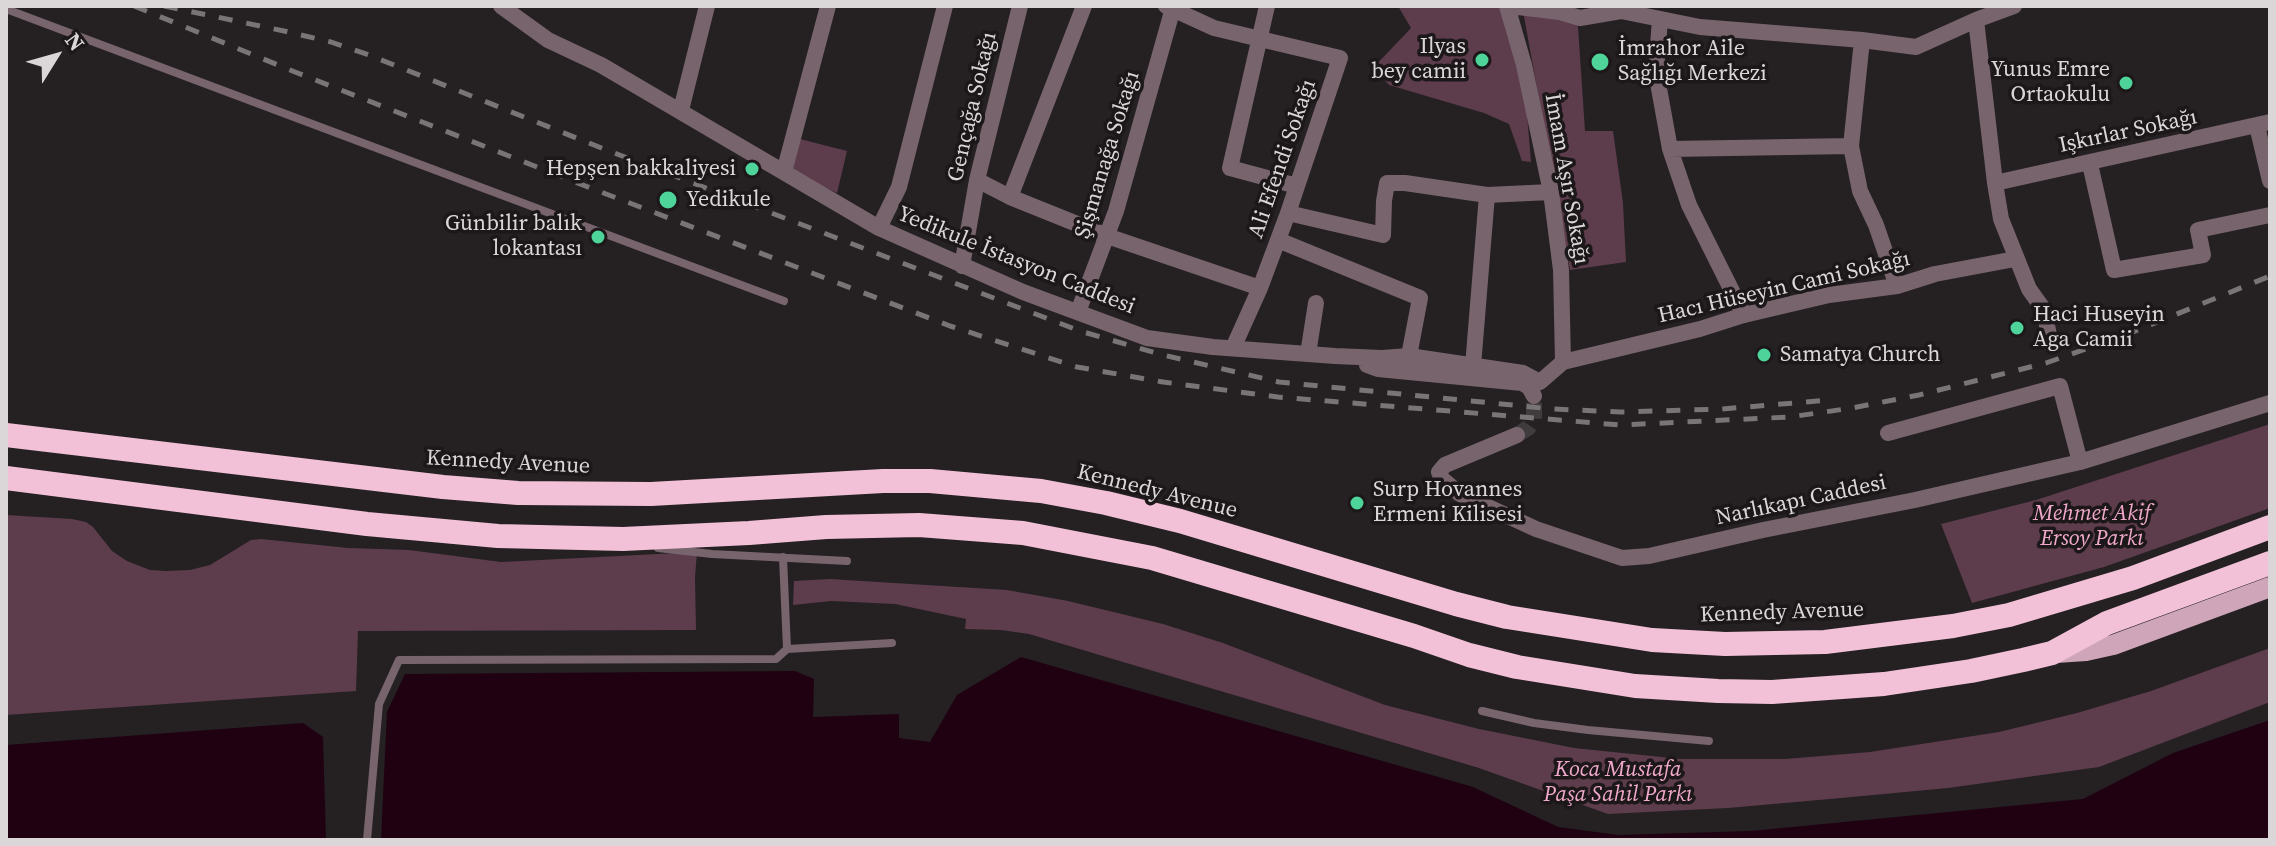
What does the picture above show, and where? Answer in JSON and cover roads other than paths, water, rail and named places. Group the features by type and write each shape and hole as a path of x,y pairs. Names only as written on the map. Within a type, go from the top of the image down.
{"highway":[{"name":"Kennedy Avenue","path":"6,435 443,487 518,493 651,494 883,481 943,482 1041,491 1180,521 1507,617 1652,640 1725,644 1825,642 1953,626 2009,615 2133,578 2270,527"},
{"path":"6,478 398,527 498,536 681,537 826,527 919,525 1023,533 1152,558 1517,667 1635,686 1718,691 1772,692 1884,684 1971,671 2052,653 2107,623 2270,563"}],"main road":[{"path":"2052,653 2086,651 2113,645 2270,587"}],"street":[{"name":"Yedikule İstasyon Caddesi","path":"501,6 548,40 601,65 681,110 879,228 1023,292 1147,338 1335,356 1409,356 1523,373 1540,382 1563,362"},
{"path":"681,110 707,6"},
{"path":"784,172 828,6"},
{"path":"879,228 899,187 945,6"},
{"name":"Gençağa Sokağı","path":"962,266 977,180 1020,6"},
{"path":"1010,197 1084,6"},
{"path":"1267,6 1230,168 1297,186"},
{"path":"1508,6 1560,12 1580,18 1621,11 1700,27 1916,47 2014,6"},
{"name":"İmam Aşır Sokağı","path":"1508,6 1551,192 1561,270 1563,362"},
{"path":"1170,7 1214,28 1260,40"},
{"name":"Şişmanağa Sokağı","path":"1078,312 1107,236 1137,140 1170,7"},
{"path":"1660,19 1656,72 1670,149 1689,205 1744,315"},
{"path":"1976,20 2001,219 2029,289 2044,310 2051,345"},
{"name":"Ali Efendi Sokağı","path":"1233,348 1288,213 1340,58 1260,40"},
{"path":"1862,40 1851,146 1860,191 1876,225 1897,286"},
{"path":"2263,124 2270,181"},
{"name":"Işkırlar Sokağı","path":"1995,183 2263,124"},
{"path":"1670,149 1851,146"},
{"path":"2090,164 2114,270 2203,255 2198,230 2270,215"},
{"path":"977,180 1010,197 1107,236 1260,288"},
{"path":"1288,213 1383,235 1387,183 1487,195 1551,192"},
{"path":"1473,366 1487,195"},
{"path":"1278,240 1420,298 1409,356"},
{"name":"Hacı Hüseyin Cami Sokağı","path":"1563,362 1829,295 1897,286 1935,274 2015,259"},
{"path":"1308,354 1316,303"},
{"path":"1335,356 1378,369 1522,383 1529,387 1534,396"},
{"path":"1888,433 2060,386 2080,462"},
{"name":"Narlıkapı Caddesi","path":"1517,435 1445,465 1439,472 1442,479 1460,494 1536,529 1622,558 1649,556 2080,462 2270,403"}],"lane":[{"path":"6,9 784,301"},
{"path":"586,538 712,554 847,561"},
{"path":"783,557 787,649"},
{"path":"367,840 379,704 399,660 776,659 787,649 892,643"},
{"path":"1482,711 1534,723 1709,741"}],"tunnel":[{"path":"1517,435 1528,428 1534,419 1534,396"}],"railway":[{"path":"134,6 588,187 950,326 1077,367 1278,397 1620,425 1790,417 1919,395 2046,363 2128,334 2270,276"},
{"path":"164,6 331,42 369,55 604,149 1080,331 1163,355 1279,382 1552,409 1621,412 1722,409 1830,400"}],"place":[{"name":"Ilyas bey camii","path":"1482,60"},
{"name":"İmrahor Aile Sağlığı Merkezi","path":"1600,62"},
{"name":"Yunus Emre Ortaokulu","path":"2126,83"},
{"name":"Hepşen bakkaliyesi","path":"752,169"},
{"name":"Yedikule","path":"668,200"},
{"name":"Günbilir balık lokantası","path":"598,237"},
{"name":"Haci Huseyin Aga Camii","path":"2017,328"},
{"name":"Samatya Church","path":"1764,355"},
{"name":"Surp Hovannes Ermeni Kilisesi","path":"1357,503"}],"park label":[{"name":"Mehmet Akif Ersoy Parkı","path":"2092,526"},
{"name":"Koca Mustafa Paşa Sahil Parkı","path":"1618,782"}]}
